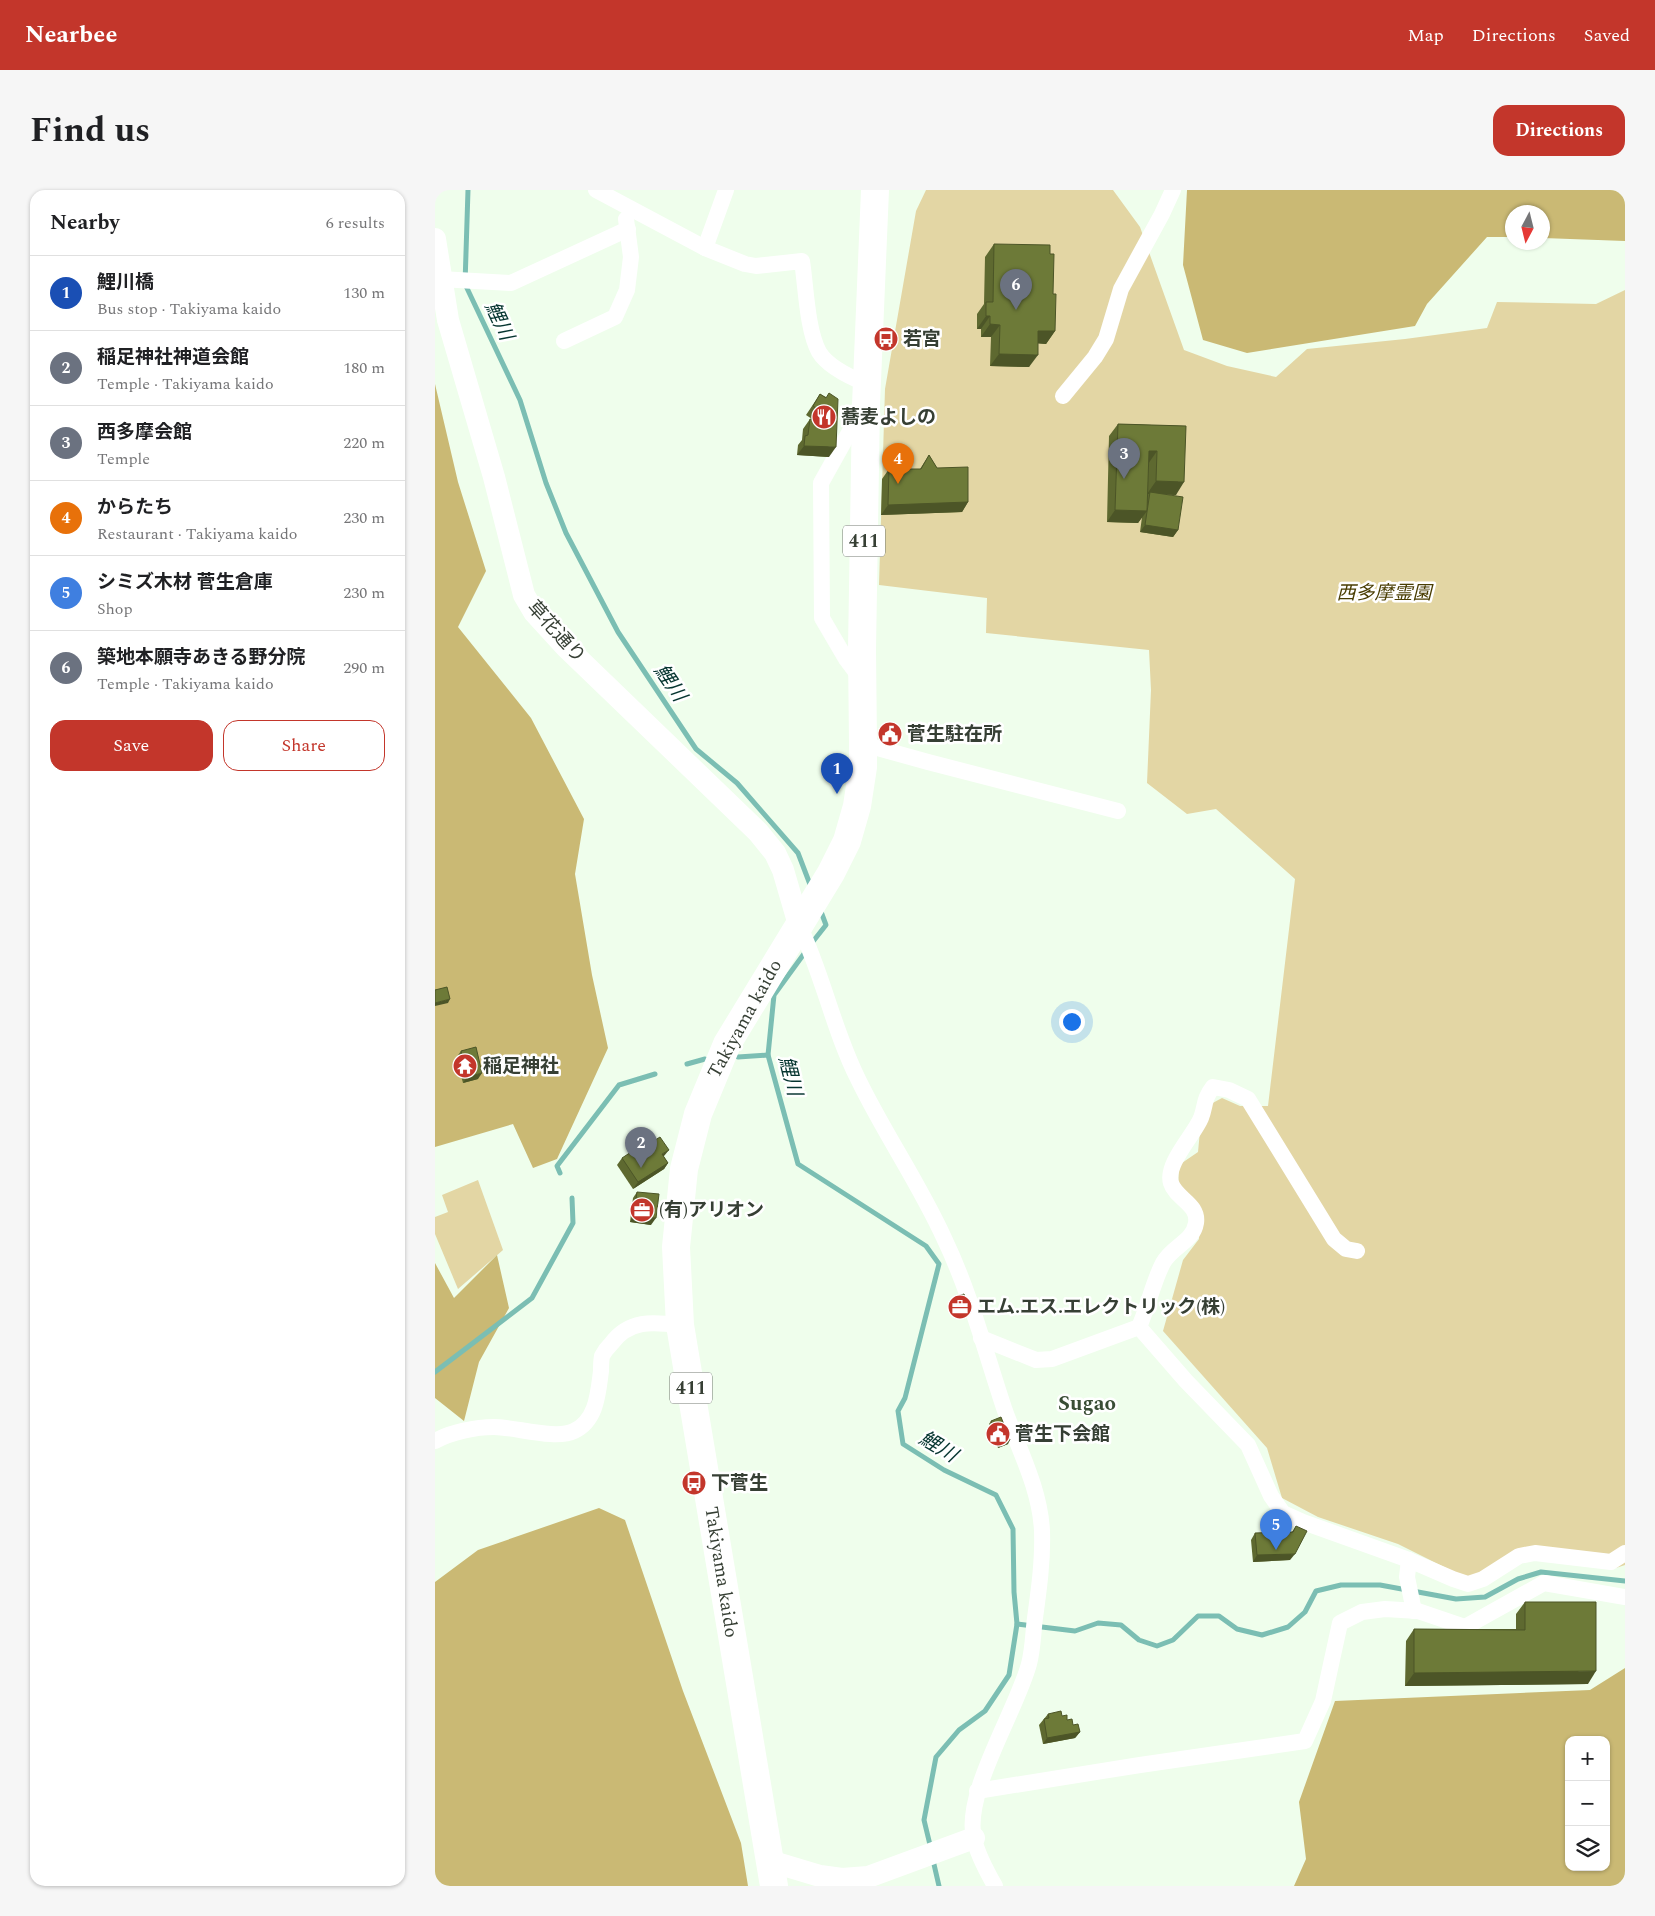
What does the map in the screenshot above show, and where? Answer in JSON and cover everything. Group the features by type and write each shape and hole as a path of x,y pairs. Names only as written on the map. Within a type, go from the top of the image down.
{"highway":[{"name":"Takiyama kaido","path":"772,1873 680,1325 676,1247 684,1168 698,1114 727,1044 804,926 847,841 857,806 863,767 867,384 875,190"}],"street":[{"path":"596,190 705,248 745,264 756,266 802,261 812,334 820,354 846,376 867,384"},
{"path":"705,248 726,190"},
{"path":"1063,396 1095,357 1106,339 1121,289 1173,190"},
{"path":"564,341 615,317 627,290 631,257 624,205"},
{"path":"446,279 511,283 628,229"},
{"name":"草花通り","path":"435,238 446,279 448,320 494,477 524,596 534,612 566,647 758,832 775,853 804,926"},
{"path":"863,681 846,659 822,618 821,483 850,430 867,412"},
{"path":"863,744 1119,811"},
{"path":"804,926 839,1033 857,1078 943,1235 961,1277 1038,1504 1042,1530 1040,1582 1029,1661 1023,1682 977,1791 966,1841 995,1886"},
{"path":"981,1338 1035,1360 1053,1359 1139,1327 1163,1263 1171,1252 1192,1236 1197,1221 1195,1210 1175,1191 1170,1180 1174,1162 1201,1118 1205,1097 1213,1087 1229,1090 1248,1099 1334,1239 1346,1249 1357,1251"},
{"path":"435,1441 467,1431 494,1427 559,1434 574,1431 588,1420 595,1409 602,1356 616,1337 634,1325 660,1322 680,1325"},
{"path":"1139,1327 1186,1381 1248,1445 1271,1496 1283,1513 1468,1584 1483,1579 1519,1556 1535,1553 1611,1562 1625,1553"},
{"path":"1409,1560 1407,1577 1414,1610"},
{"path":"977,1791 1305,1741 1323,1701 1340,1623 1362,1612 1385,1609 1414,1610 1465,1627 1544,1583 1625,1598"},
{"path":"772,1873 842,1879 868,1877 966,1841"}],"green space":[{"name":"西多摩霊園","path":"926,190 1113,190 1140,227 1184,350 1227,366 1276,377 1307,349 1487,328 1497,302 1596,304 1625,290 1625,1565 1613,1569 1531,1559 1480,1580 1464,1577 1398,1544 1318,1517 1282,1498 1267,1448 1163,1331 1183,1260 1199,1239 1198,1208 1178,1191 1179,1165 1198,1152 1200,1131 1207,1106 1222,1098 1240,1106 1268,1106 1295,879 1216,809 1187,814 1147,783 1151,690 1149,650 986,633 987,598 879,585 885,389 916,211"},
{"path":"478,1180 503,1250 458,1289 435,1234 435,1217 448,1212 442,1195"}],"shaded area":[{"path":"1187,190 1625,190 1625,241 1550,238 1550,205 1505,205 1505,237 1487,237 1427,304 1415,326 1247,353 1203,340 1183,265"},
{"path":"435,384 458,482 486,571 458,627 531,718 584,819 575,874 592,975 608,1048 557,1159 533,1168 513,1124 435,1147"},
{"path":"497,1255 509,1308 479,1362 464,1421 435,1398 435,1263 454,1298"},
{"path":"599,1508 625,1520 683,1691 741,1843 748,1886 435,1886 435,1582 478,1550"},
{"path":"1625,1668 1625,1886 1294,1886 1306,1859 1299,1802 1335,1701 1590,1690"}],"building":[{"path":"994,244 1050,245 1050,254 1054,254 1053,294 1056,294 1055,331 1038,331 1038,355 999,354 1000,325 990,324 990,316 986,316 986,302 993,302"},
{"path":"829,393 838,399 836,447 804,446 805,436 808,435 810,419 824,420 825,414 813,406 820,394 826,398"},
{"path":"1118,424 1186,426 1184,482 1156,481 1157,451 1149,451 1147,511 1115,510"},
{"path":"929,455 937,468 968,467 968,502 888,505 889,469 921,469"},
{"path":"1150,492 1183,497 1178,530 1145,525"},
{"path":"447,987 450,999 435,1003 435,990"},
{"path":"476,1047 482,1073 467,1077 461,1051"},
{"path":"660,1137 669,1150 662,1154 668,1163 638,1182 622,1158 651,1139 652,1142"},
{"path":"637,1192 659,1194 656,1218 634,1215"},
{"path":"964,1294 969,1310 958,1313 954,1297"},
{"name":"菅生下会館","path":"1001,1417 1010,1440 1000,1444 991,1421"},
{"path":"1296,1526 1307,1531 1295,1554 1257,1555 1255,1533 1293,1532"},
{"path":"1525,1602 1596,1602 1596,1671 1414,1673 1414,1629 1525,1630"},
{"path":"1061,1711 1062,1716 1067,1715 1067,1720 1072,1719 1073,1725 1078,1724 1080,1732 1047,1738 1044,1719 1049,1718 1048,1714"}],"waterway":[{"name":"鯉川","path":"468,190 465,284 520,400 546,483 566,533 618,632 696,749 737,783 798,853 811,887"},
{"name":"鯉川","path":"811,944 826,925 820,909"},
{"name":"鯉川","path":"806,951 774,995 768,1055 798,1164 926,1246 939,1264 905,1398 898,1411 903,1444 944,1470 996,1495 1013,1529 1014,1592 1017,1624 1009,1675 985,1711 959,1730 936,1757 924,1820 931,1849"},
{"path":"738,1057 768,1055"},
{"path":"687,1064 705,1059"},
{"path":"560,1173 557,1166 619,1085 655,1074"},
{"path":"435,1372 532,1298 573,1223 572,1198"},
{"path":"1017,1624 1075,1631 1098,1623 1121,1625 1139,1640 1157,1646 1173,1640 1198,1616 1219,1616 1237,1629 1262,1635 1288,1627 1305,1612 1316,1591 1341,1585 1380,1585 1456,1599 1485,1597 1518,1579 1541,1572 1625,1581"},
{"name":"鯉川","path":"933,1860 939,1886"}],"place":[{"name":"築地本願寺あきる野分院","path":"1016,310"},
{"name":"若宮","path":"886,339"},
{"name":"蕎麦よしの","path":"824,417"},
{"name":"西多摩会館","path":"1124,479"},
{"name":"からたち","path":"898,484"},
{"name":"菅生駐在所","path":"890,734"},
{"name":"鯉川橋","path":"837,794"},
{"name":"稲足神社","path":"465,1066"},
{"name":"稲足神社神道会館","path":"641,1168"},
{"name":"(有)アリオン","path":"642,1210"},
{"name":"エム.エス.エレクトリック(株)","path":"960,1307"},
{"name":"菅生下会館","path":"998,1434"},
{"name":"下菅生","path":"694,1483"},
{"name":"シミズ木材 菅生倉庫","path":"1276,1550"}],"district":[{"name":"Sugao","path":"1087,1404"}]}
